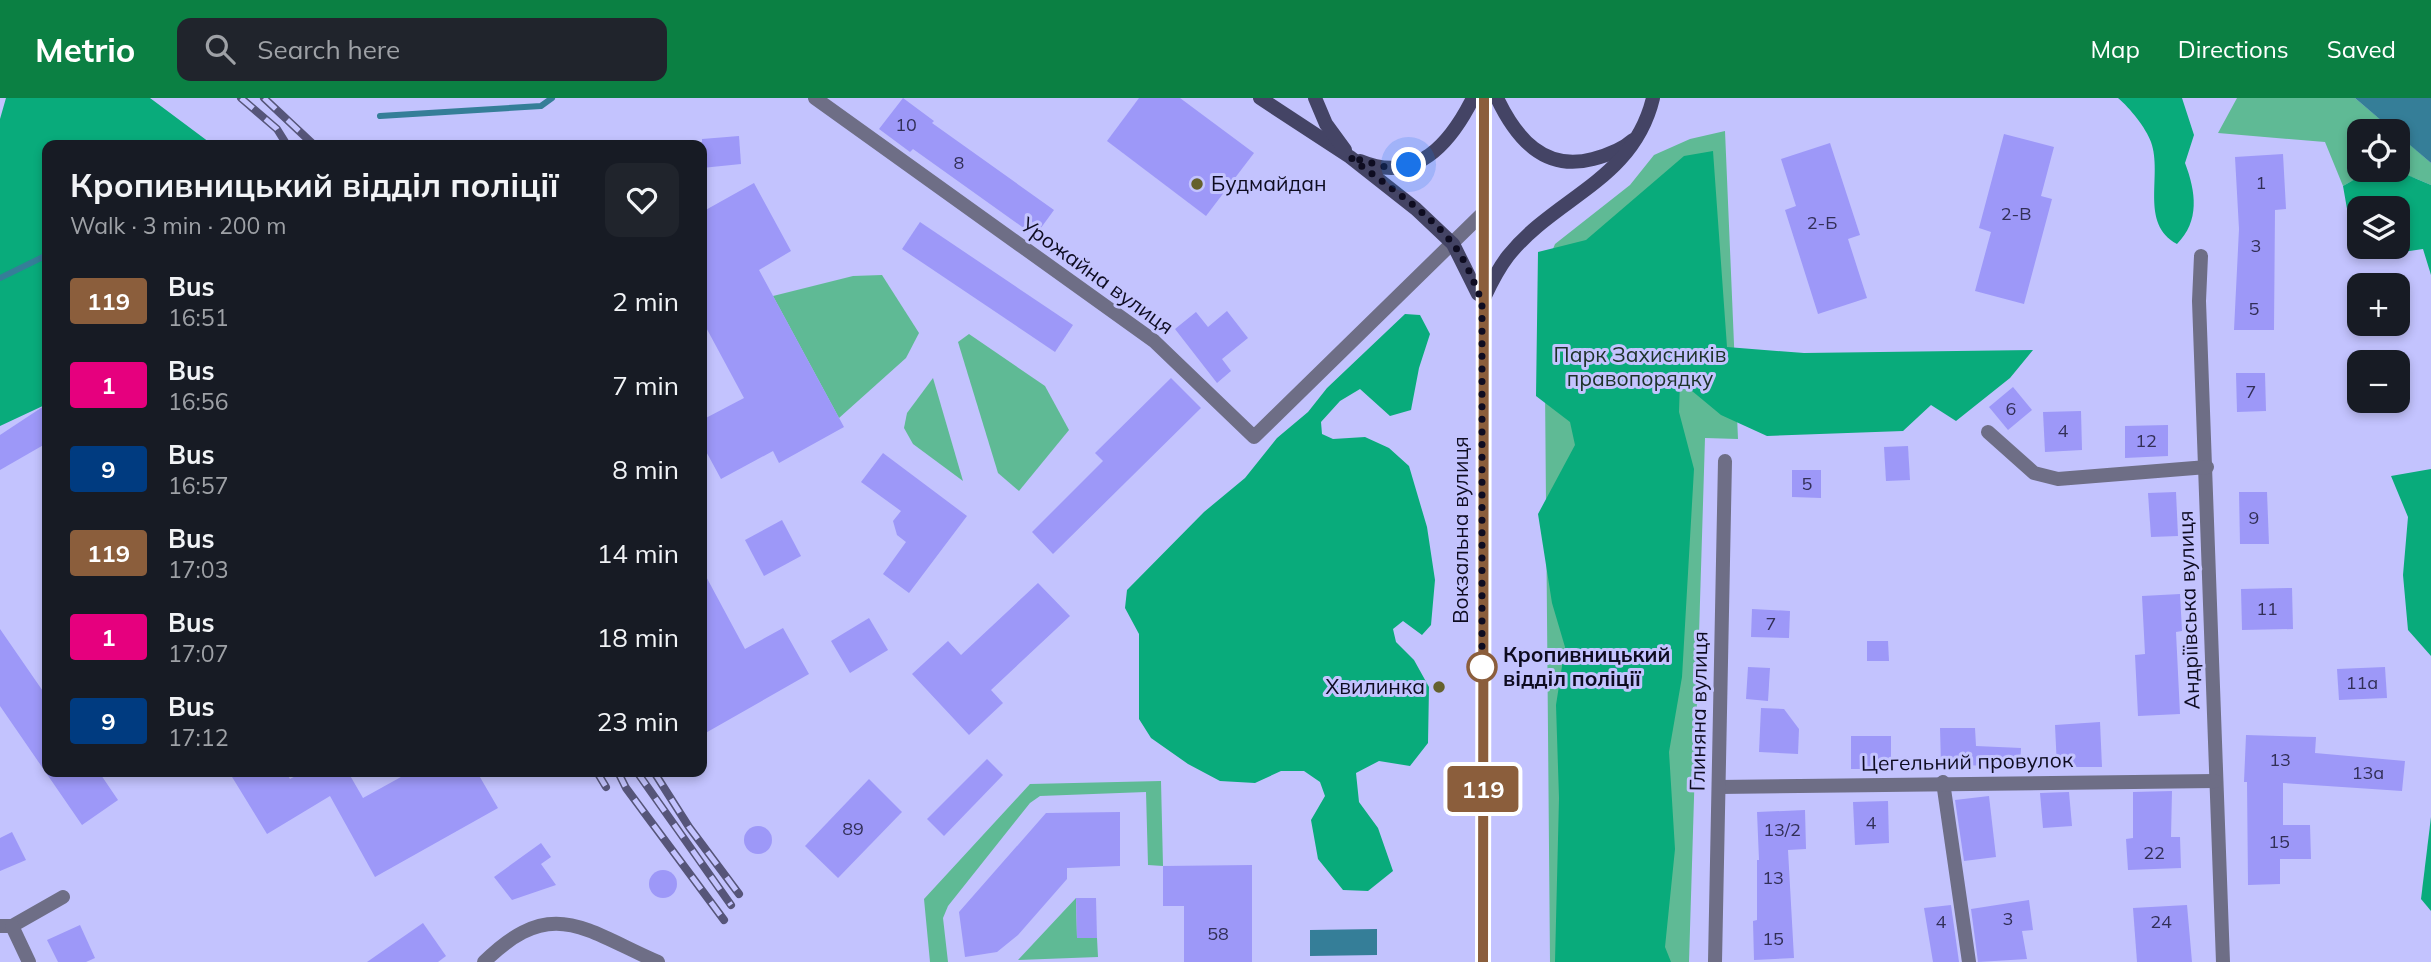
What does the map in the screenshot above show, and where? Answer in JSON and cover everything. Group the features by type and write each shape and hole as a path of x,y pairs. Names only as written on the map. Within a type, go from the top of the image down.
{"main road":[{"path":"1261,98 1350,157 1416,209 1453,244 1468,268 1482,302"},
{"path":"1314,98 1326,124 1350,157 1386,167 1409,165 1429,156 1450,139 1473,98"},
{"name":"Вокзальна вулиця","path":"1483,962 1484,98"},
{"path":"1497,98 1521,139 1536,153 1555,160 1583,162 1604,156 1627,145 1641,132"},
{"path":"1482,302 1509,255 1541,225 1624,158 1641,132 1653,98"}],"street":[{"name":"Урожайна вулиця","path":"816,98 1154,341 1254,437 1483,213"},
{"name":"Андріївська вулиця","path":"2201,256 2199,300 2223,962"},
{"path":"1988,432 2034,473 2058,480 2207,467"},
{"name":"Глиняна вулиця","path":"1715,962 1725,461"},
{"name":"Цегельний провулок","path":"1719,787 1943,782 2215,781"},
{"path":"1943,782 1969,962"},
{"path":"29,962 6,926 63,897"},
{"path":"484,962 518,932 543,922 574,925 658,962"}],"green space":[{"path":"6,98 150,98 206,140 42,140 42,406 0,426 0,119"},
{"path":"2118,98 2182,98 2194,135 2185,163 2192,185 2194,206 2190,226 2177,244 2165,235 2155,211 2155,169 2151,142 2137,118"},
{"path":"2237,98 2355,98 2380,119 2347,119 2347,182 2350,182 2343,186 2325,142 2218,133"},
{"name":"Парк Захисників правопорядку","path":"1725,131 1738,439 1705,438 1689,962 1550,962 1544,271 1555,244 1630,185 1654,155 1690,139"},
{"path":"2410,145 2431,163 2431,185 2410,176"},
{"name":"Парк Захисників правопорядку","path":"1713,151 1727,347 1804,353 2033,350 2010,378 1956,421 1931,405 1903,431 1767,436 1721,415 1680,381 1679,412 1694,469 1682,677 1669,752 1675,849 1665,947 1671,962 1555,962 1559,798 1556,705 1565,647 1552,603 1538,514 1575,445 1570,422 1536,396 1538,252 1586,240 1684,156"},
{"path":"2410,176 2431,185 2431,275 2423,249 2410,251 2410,196 2347,196 2347,209 2343,186 2350,182 2410,182"},
{"path":"882,275 919,333 906,358 839,418 773,296 853,276"},
{"path":"1405,314 1420,315 1430,334 1419,368 1411,410 1390,416 1360,389 1340,401 1321,422 1322,434 1333,439 1365,437 1389,448 1409,466 1427,527 1435,580 1431,625 1422,635 1403,621 1393,629 1396,642 1414,660 1429,687 1428,743 1410,766 1379,761 1356,773 1359,802 1378,828 1393,871 1368,891 1343,890 1318,859 1311,820 1325,796 1320,782 1304,771 1281,771 1255,783 1220,781 1188,764 1151,738 1139,719 1139,634 1125,608 1127,590 1204,512 1245,478 1277,438 1308,412 1327,388"},
{"path":"969,334 1045,386 1069,430 1019,491 998,473 958,342"},
{"path":"933,378 963,481 913,444 904,428 907,413"},
{"path":"2431,469 2431,656 2408,630 2403,575 2408,517 2391,476"},
{"path":"1161,781 1163,866 1148,865 1146,792 1040,796 1030,803 948,906 943,918 948,962 930,962 924,899 1030,784"},
{"path":"2431,817 2431,911 2421,899"},
{"path":"1076,898 1077,938 1097,938 1098,957 1018,960"}],"water":[{"path":"2355,98 2431,98 2431,163 2410,145 2410,119 2380,119"},
{"path":"1377,929 1377,955 1310,956 1310,930"}],"building":[{"path":"903,98 934,121 932,123 1054,210 1035,236 913,149 910,152 879,129"},
{"name":"Будмайдан","path":"1139,98 1180,98 1254,153 1206,216 1107,141"},
{"path":"2004,134 2054,147 2041,196 2052,199 2024,304 1975,291 1991,232 1979,228"},
{"path":"739,136 741,164 707,167 707,140 702,139"},
{"path":"1830,143 1860,235 1848,239 1867,298 1818,314 1785,210 1796,206 1781,159"},
{"path":"2283,154 2286,209 2275,210 2274,330 2234,330 2239,229 2235,157"},
{"path":"754,183 791,251 759,270 844,427 779,463 773,451 721,479 707,453 707,417 744,398 707,329 707,209"},
{"path":"920,222 1073,325 1055,352 902,249"},
{"path":"1227,311 1248,338 1222,359 1231,371 1217,383 1175,329 1196,312 1208,327"},
{"path":"2236,373 2265,373 2266,411 2237,412"},
{"path":"1171,378 1201,408 1053,554 1032,532 1103,461 1095,453"},
{"path":"2013,387 2032,410 2008,430 1989,407"},
{"path":"42,407 42,446 0,470 0,435"},
{"path":"2081,411 2082,450 2045,452 2043,412"},
{"path":"2168,425 2168,456 2125,458 2125,426"},
{"path":"1908,446 1910,480 1886,481 1884,447"},
{"path":"883,453 967,516 909,593 883,574 906,542 897,535 893,521 901,511 861,482"},
{"path":"1792,470 1821,470 1821,498 1792,497"},
{"path":"2176,492 2178,536 2151,537 2148,493"},
{"path":"2239,492 2267,492 2269,544 2240,544"},
{"path":"782,520 801,556 764,576 745,540"},
{"path":"707,578 745,649 783,628 809,674 707,732"},
{"path":"1038,583 1070,616 991,690 1003,703 969,735 912,674 948,641 961,655"},
{"path":"2292,588 2293,629 2242,630 2241,589"},
{"path":"2180,594 2182,631 2176,632 2180,714 2138,716 2135,655 2145,654 2142,596"},
{"path":"1752,609 1790,611 1789,638 1751,637"},
{"path":"869,618 888,650 850,673 831,641"},
{"path":"0,629 42,690 42,767 0,706"},
{"path":"1867,641 1888,641 1889,661 1867,661"},
{"path":"1748,667 1770,668 1768,701 1746,699"},
{"path":"2385,667 2387,698 2339,700 2337,669"},
{"path":"1761,708 1784,709 1799,729 1798,754 1759,752"},
{"path":"2100,722 2102,767 2057,767 2055,725"},
{"path":"1940,728 1975,728 1976,746 2021,748 2020,766 1941,765"},
{"path":"2246,735 2316,737 2315,753 2405,761 2402,791 2283,783 2283,825 2310,825 2311,859 2280,859 2280,884 2248,885 2247,782 2244,782"},
{"path":"1851,736 1891,736 1891,769 1851,769"},
{"path":"987,759 1003,775 944,836 927,819"},
{"path":"49,777 102,777 118,800 82,825"},
{"path":"232,777 351,777 363,798 401,777 480,777 498,808 375,877 330,796 267,834"},
{"path":"869,779 902,812 838,878 805,846"},
{"path":"2172,791 2171,837 2180,837 2181,868 2128,870 2126,839 2133,838 2133,792"},
{"path":"2069,792 2072,826 2043,828 2040,793"},
{"path":"1989,796 1996,857 1964,861 1955,800"},
{"path":"1888,801 1889,843 1855,845 1853,802"},
{"path":"1805,810 1806,849 1788,850 1794,958 1754,960 1753,921 1757,920 1759,860 1757,812"},
{"path":"1120,812 1120,866 1067,868 1067,879 1018,935 997,952 965,957 959,912 1046,813"},
{"path":"758,826 768,830 772,840 768,850 758,854 748,850 744,840 748,830"},
{"path":"12,832 26,860 0,871 0,838"},
{"path":"541,843 551,857 541,864 556,885 512,900 494,877"},
{"path":"1252,865 1252,962 1184,962 1184,906 1163,906 1163,866"},
{"path":"663,870 673,874 677,884 673,894 663,898 653,894 649,884 653,874"},
{"path":"1076,898 1096,898 1097,938 1077,938"},
{"path":"2029,900 2033,930 2022,931 2027,959 1978,962 1971,909"},
{"path":"1951,905 1959,962 1933,962 1924,908"},
{"path":"2187,905 2192,962 2137,962 2133,908"},
{"path":"423,923 446,956 438,962 367,962"},
{"path":"80,925 95,958 86,962 58,962 47,940"}],"waterway":[{"path":"380,116 541,106 552,98"},
{"path":"0,278 42,257"}],"railway":[{"path":"241,98 277,129 284,140"},
{"path":"264,98 309,140"},
{"path":"600,777 606,787"},
{"path":"620,777 724,920"},
{"path":"641,777 731,905"},
{"path":"657,777 689,827 739,894"}],"bus line":[{"name":"119","path":"1483,962 1484,98"}],"place":[{"name":"Будмайдан","path":"1197,184"},
{"name":"Кропивницький відділ поліції","path":"1482,667"},
{"name":"Хвилинка","path":"1439,687"}],"route":[{"path":"1409,165 1386,167 1365,164 1350,157 1416,209 1453,244 1468,268 1482,302 1482,667"}]}
